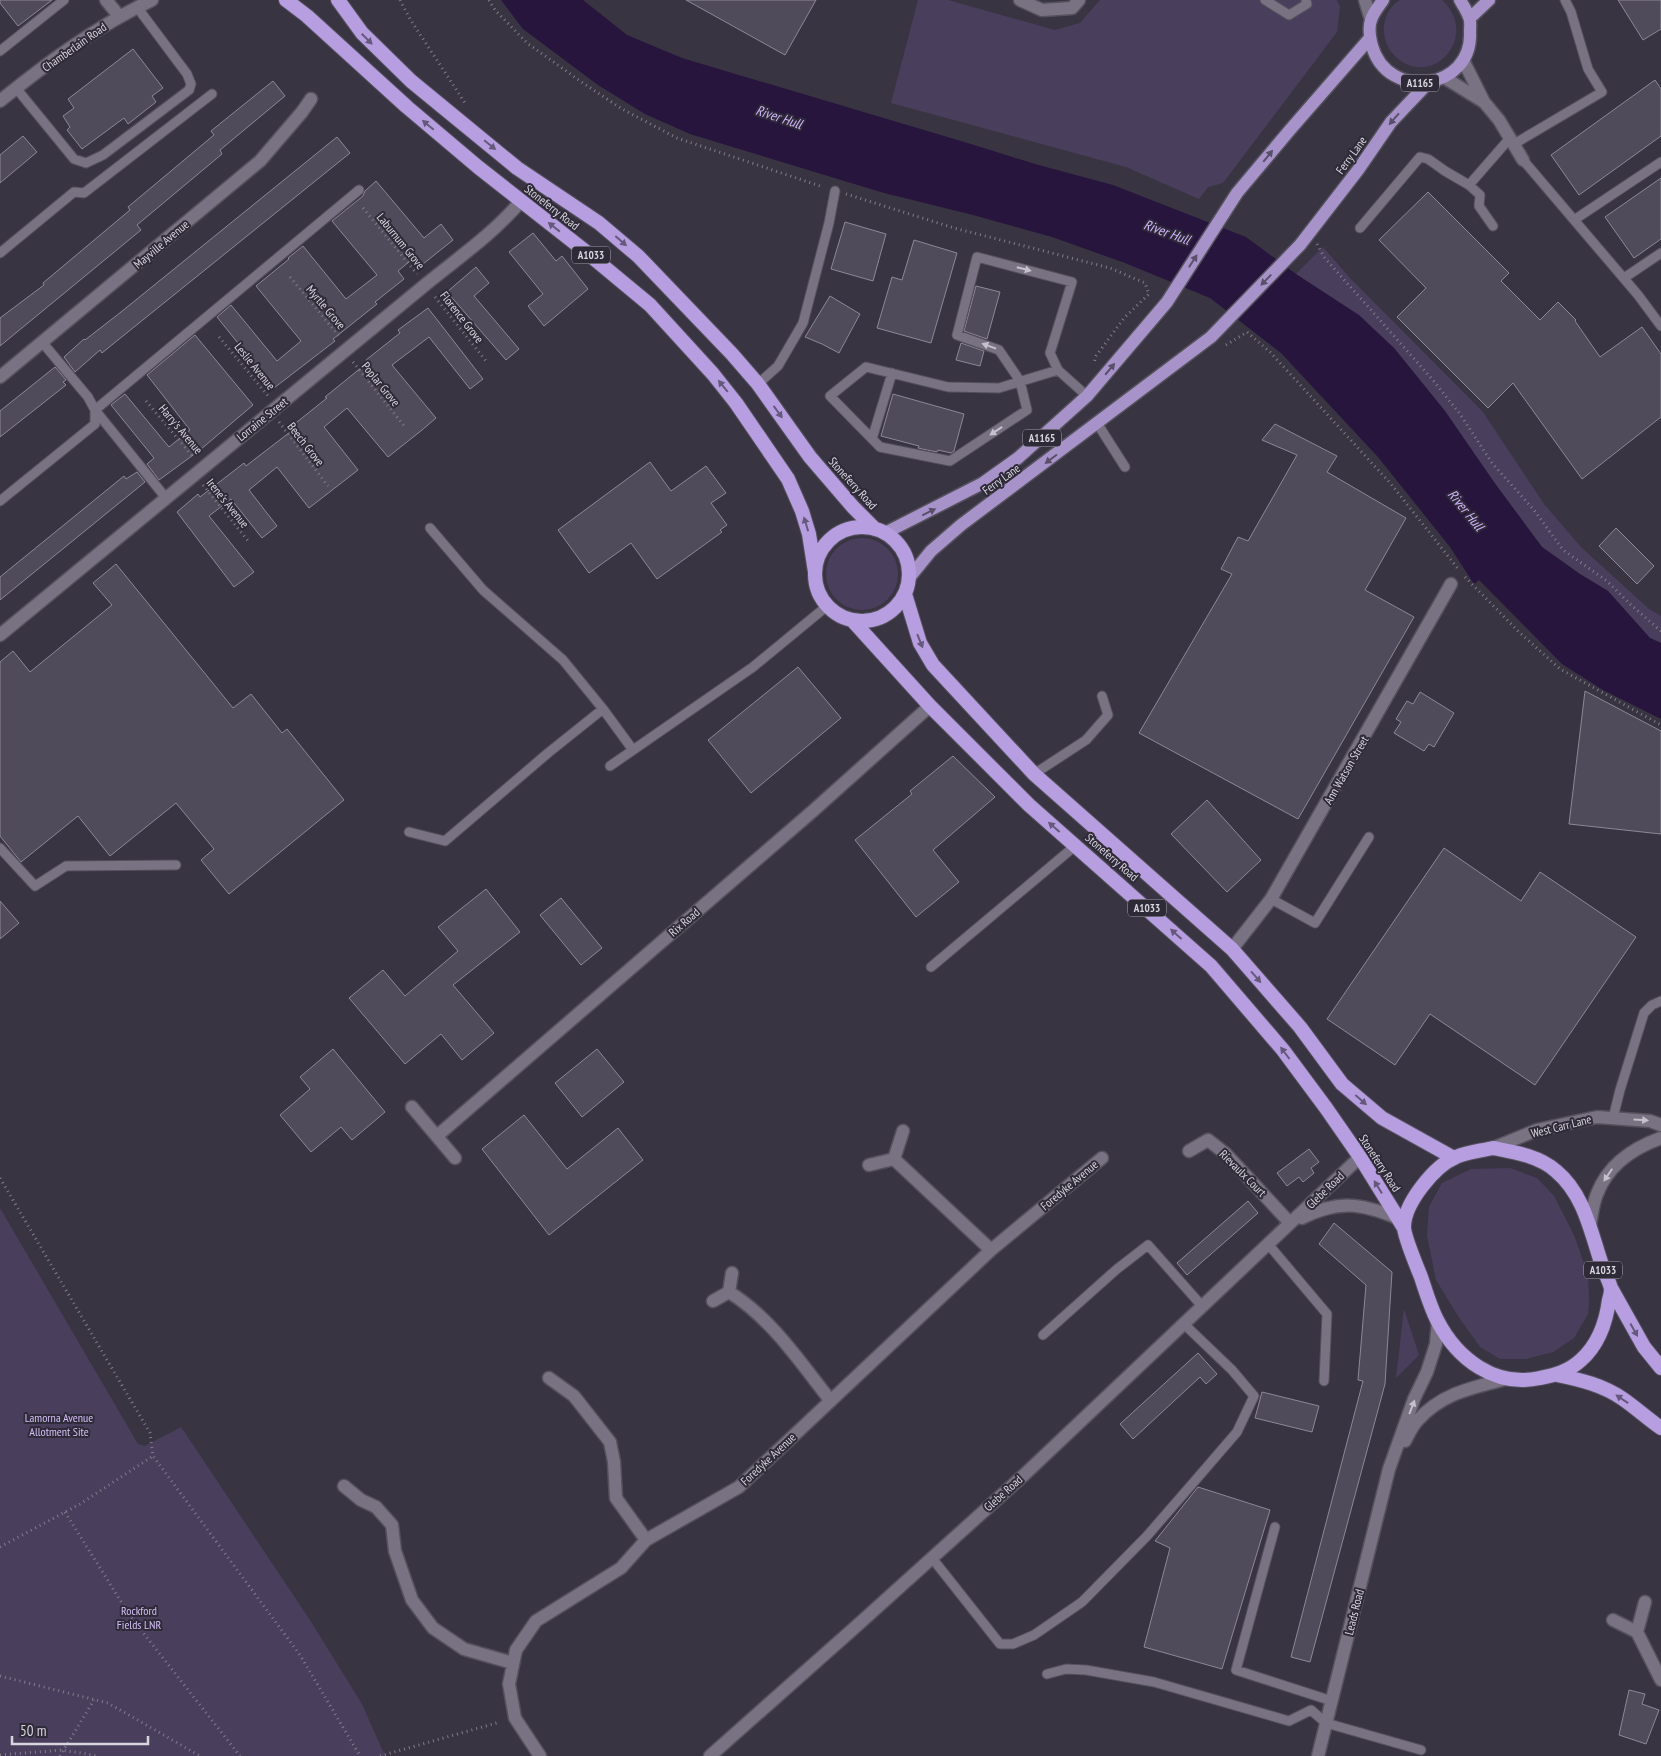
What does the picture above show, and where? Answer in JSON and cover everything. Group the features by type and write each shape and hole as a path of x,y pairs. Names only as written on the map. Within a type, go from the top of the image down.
{"highway":[{"name":"Stoneferry Road","path":"286,0 307,16 407,107 650,305 736,402 788,479 802,511 809,534 815,572"},
{"name":"Stoneferry Road","path":"338,0 362,33 411,81 517,168 599,222 638,256 693,312 758,384 810,457 853,507 880,531"},
{"path":"862,527 880,531 896,542 904,552 909,578 905,594 896,607 883,616 868,621 852,620 839,615 828,606 818,590 815,572 821,552 835,536 848,530 862,527"},
{"name":"Stoneferry Road","path":"905,594 920,643 933,665 1034,774 1232,949 1300,1027 1342,1084 1382,1118 1454,1158"},
{"name":"Stoneferry Road","path":"852,620 930,706 1029,805 1211,966 1283,1050 1360,1157 1401,1223"},
{"name":"A1033","path":"1611,1288 1603,1329 1594,1346 1583,1359 1572,1368 1557,1375 1526,1381 1506,1379 1487,1373 1472,1363 1458,1350 1438,1321 1401,1223 1419,1189 1434,1173 1454,1158 1492,1148 1519,1153 1540,1161 1555,1170 1576,1194 1590,1225 1611,1288 1644,1347 1661,1368"},
{"name":"A1033","path":"1557,1375 1584,1380 1605,1388 1624,1399 1661,1428"}],"main road":[{"name":"A1165","path":"1383,0 1371,20 1370,38 1374,54 1386,70 1406,82 1428,83 1445,78 1463,60 1471,41 1470,18 1460,0"},
{"path":"1470,18 1489,0"},
{"name":"Ferry Lane","path":"880,531 983,483 1018,458 1087,396 1167,302 1237,194 1370,38"},
{"name":"Ferry Lane","path":"909,578 931,551 961,525 1211,337 1300,245 1358,170 1391,122 1428,83"}],"street":[{"path":"106,0 118,16"},
{"name":"Chamberlain Road","path":"0,101 118,16 152,0"},
{"path":"1020,0 1042,10 1072,8 1079,0"},
{"path":"1365,0 1371,20"},
{"path":"1463,60 1484,102 1499,120 1524,160"},
{"path":"1445,78 1484,102"},
{"name":"Mayville Avenue","path":"0,377 260,161 311,99"},
{"name":"Lorraine Street","path":"0,635 482,240 521,201"},
{"name":"Ann Watson Street","path":"1232,949 1271,899 1452,584"},
{"name":"Rix Road","path":"437,1136 814,810 930,706"},
{"path":"412,1107 455,1158"},
{"name":"West Carr Lane","path":"1492,1148 1537,1130 1597,1117 1650,1121 1661,1124"},
{"path":"894,1159 903,1131"},
{"path":"1590,1225 1597,1194 1613,1169 1622,1158 1644,1145 1661,1138"},
{"name":"Rievaulx Court","path":"1189,1151 1208,1140 1226,1154 1290,1223"},
{"name":"Glebe Road","path":"710,1756 932,1558 1184,1324 1360,1157"},
{"name":"Foredyke Avenue","path":"540,1756 515,1718 509,1684 516,1650 536,1621 621,1568 646,1540 739,1487 991,1250 1102,1158"},
{"path":"868,1165 894,1159"},
{"path":"894,1159 991,1250"},
{"name":"Glebe Road","path":"1290,1223 1322,1208 1344,1205 1377,1210 1401,1223"},
{"path":"713,1302 729,1292 732,1273"},
{"path":"729,1292 747,1303 773,1329 830,1400"},
{"name":"Leads Road","path":"1318,1756 1388,1469 1414,1399 1427,1372 1436,1344 1438,1321"},
{"path":"550,1378 574,1396 610,1442 614,1462 616,1498 646,1540"},
{"name":"Leads Road","path":"1388,1469 1417,1421 1442,1400 1465,1389 1506,1379"},
{"path":"344,1486 361,1500 376,1507 392,1525 395,1551 412,1600 433,1628 464,1649 513,1663"},
{"path":"1637,1632 1645,1602"},
{"path":"1613,1620 1637,1632 1661,1680"}],"lane":[{"path":"0,51 64,0"},
{"path":"1265,0 1289,15 1307,4 1306,0"},
{"path":"1469,185 1512,141 1602,92 1588,69 1577,30 1565,0"},
{"path":"16,88 74,159 86,163 103,155 189,90 191,84 187,74 137,7"},
{"path":"0,253 74,192 84,193 212,94"},
{"path":"1360,228 1420,157 1428,159 1469,185 1480,196 1479,206 1493,226"},
{"path":"1524,160 1624,278 1661,326"},
{"path":"1574,220 1661,162"},
{"path":"95,410 358,190"},
{"path":"758,384 778,366 803,323 829,223 835,191"},
{"path":"1624,278 1661,253"},
{"path":"1058,370 1020,382 999,388 948,387 866,367 830,396 880,447 950,461 1027,410 1020,382 999,350 957,335 977,257 1072,282 1050,353 1058,370 1087,396"},
{"path":"42,342 88,397 95,410 166,498"},
{"path":"872,438 892,373"},
{"path":"0,501 95,424 95,410"},
{"path":"1097,423 1125,467"},
{"path":"430,528 483,590 563,660 633,750"},
{"path":"610,766 753,668 828,606"},
{"path":"1034,774 1086,740 1108,715 1102,696"},
{"path":"409,832 445,841 603,709"},
{"path":"1271,899 1315,922 1369,837"},
{"path":"931,967 1075,846"},
{"path":"0,848 35,886 66,866 176,865"},
{"path":"1613,1118 1644,1012 1652,1005 1661,1001"},
{"path":"1268,1244 1327,1314 1324,1381"},
{"path":"1043,1335 1117,1269 1148,1245 1202,1306"},
{"path":"932,1558 1000,1644 1013,1644 1034,1635 1082,1602 1146,1536 1237,1432 1254,1396 1232,1370 1184,1324"},
{"path":"1275,1527 1236,1670 1332,1701"},
{"path":"1048,1674 1066,1669 1086,1670 1154,1682 1289,1721 1311,1710 1326,1723 1421,1750"}],"path":[{"path":"400,0 410,19 468,108"},
{"path":"489,0 495,10 527,43 622,109 676,138 954,228 1110,268 1145,283 1149,294 1124,318 1096,356 1087,396"},
{"name":"Laburnum Grove","path":"362,208 425,285"},
{"path":"1310,230 1324,257 1432,379 1460,414 1492,463 1534,510 1563,550 1606,581 1661,631"},
{"name":"Myrtle Grove","path":"290,277 347,350"},
{"name":"Florence Grove","path":"425,285 486,361"},
{"path":"1225,346 1247,332 1270,352 1391,484 1461,573 1519,632 1560,669 1661,725"},
{"name":"Leslie Avenue","path":"219,336 274,409"},
{"name":"Poplar Grove","path":"347,350 405,427"},
{"name":"Harry's Avenue","path":"146,401 199,471"},
{"name":"Beech Grove","path":"274,409 328,486"},
{"name":"Irene's Avenue","path":"199,471 249,542"},
{"path":"0,1178 150,1433 153,1456 300,1655 360,1756"},
{"path":"0,1547 66,1512 153,1456"},
{"path":"66,1512 130,1616 240,1756"},
{"path":"0,1676 108,1703 200,1756"},
{"path":"60,1756 94,1700"},
{"path":"380,1756 515,1718"},
{"path":"0,1755 62,1750 99,1756"}],"green space":[{"path":"918,0 948,0 1055,30 1080,23 1100,0 1337,0 1340,7 1337,32 1223,183 1208,187 1199,199 1126,167 891,103"},
{"path":"1400,0 1442,0 1453,14 1456,29 1454,43 1447,54 1437,63 1424,67 1410,66 1396,57 1389,49 1386,43 1384,23 1389,10"},
{"path":"1323,247 1350,278 1483,412 1544,504 1581,547 1649,609 1661,616 1661,643 1650,638 1608,591 1542,547 1494,483 1445,411 1394,348 1296,274"},
{"path":"862,538 882,544 892,554 898,574 892,594 882,604 862,610 842,604 832,594 826,574 832,554 842,544"},
{"path":"1510,1168 1537,1178 1554,1196 1574,1235 1588,1275 1588,1314 1574,1338 1553,1352 1526,1359 1500,1359 1480,1347 1436,1280 1427,1236 1429,1207 1442,1183 1471,1169"},
{"name":"Rockford Fields LNR","path":"0,1208 138,1444 145,1446 181,1427 308,1617 362,1704 385,1756 0,1756"},
{"path":"1404,1309 1419,1355 1396,1378"}],"water":[{"name":"River Hull","path":"501,0 583,0 627,35 682,58 1035,164 1113,185 1246,237 1296,274 1359,315 1394,348 1445,411 1542,547 1608,591 1650,638 1661,643 1661,719 1603,690 1562,664 1479,580 1474,584 1450,547 1378,457 1281,353 1210,298 1125,263 1052,237 884,193 690,134 645,114 598,85 523,29"}],"building":[{"path":"0,0 52,0 18,26 0,3"},
{"path":"686,0 816,0 785,55"},
{"path":"1618,0 1661,0 1661,29 1643,40"},
{"path":"133,49 163,88 152,96 156,102 128,124 124,118 82,149 67,130 70,127 63,116 74,108 68,99"},
{"path":"1655,80 1661,89 1661,136 1579,195 1551,155"},
{"path":"273,81 285,96 220,150 222,154 137,225 141,230 0,346 0,318 44,285 43,283 130,210 128,207 214,135 211,131"},
{"path":"23,136 37,152 0,183 0,155"},
{"path":"337,137 350,153 102,353 100,350 75,372 64,357 84,339 121,312"},
{"path":"1661,178 1661,239 1634,258 1605,217"},
{"path":"376,181 424,238 441,224 453,240 423,264 416,256 398,271 404,279 375,302 377,304 333,339 335,341 274,388 217,317 231,305 277,361 301,341 256,286 303,246 346,299 377,275 332,221 363,196 365,191"},
{"path":"1428,192 1509,273 1501,281 1540,320 1558,302 1576,320 1600,357 1642,327 1661,354 1661,417 1582,479 1513,383 1488,408 1397,317 1426,288 1379,240"},
{"path":"845,222 886,234 873,281 831,269"},
{"path":"533,233 556,261 562,256 588,289 544,326 528,306 543,294 509,252"},
{"path":"914,240 957,253 931,343 877,328 892,277 902,280"},
{"path":"476,267 489,283 474,296 519,349 506,360 447,292"},
{"path":"976,286 1000,292 987,339 964,331"},
{"path":"830,296 860,314 839,353 805,337"},
{"path":"428,308 483,379 470,389 429,337 392,365 436,418 422,430 388,457 347,408 324,427 358,470 309,508 277,467 249,490 277,526 262,538 231,499 209,516 254,572 234,587 177,512 198,494 200,497 244,463 246,466 294,429 292,426 367,363 366,360 400,333 398,330"},
{"path":"195,335 253,405 200,450 159,480 147,464 154,458 111,405 125,394 169,447 190,430 147,375"},
{"path":"961,343 984,351 980,366 956,360"},
{"path":"55,367 66,380 63,382 66,385 0,437 0,411"},
{"path":"893,394 964,414 954,451 951,453 938,450 937,452 881,436"},
{"path":"1275,424 1337,456 1327,472 1406,518 1365,590 1414,617 1298,819 1139,733 1232,574 1221,569 1238,537 1248,541 1297,455 1262,440"},
{"path":"650,462 671,491 706,466 726,493 711,503 727,525 720,530 722,532 657,579 631,543 589,573 558,530"},
{"path":"137,472 145,482 0,600 0,577 124,476 126,479"},
{"path":"1616,528 1654,566 1637,584 1599,546"},
{"path":"116,564 233,708 251,694 282,733 287,729 344,800 229,894 201,860 214,849 176,803 110,856 78,816 21,862 0,836 0,662 13,651 30,672 112,605 93,583"},
{"path":"798,667 841,718 751,793 708,740"},
{"path":"1585,691 1661,731 1661,834 1569,824"},
{"path":"1420,692 1454,713 1434,747 1429,744 1424,751 1394,733 1401,722 1396,719 1407,701 1413,704"},
{"path":"953,756 995,797 933,850 959,882 916,917 855,840 912,794 910,791"},
{"path":"1207,800 1261,860 1227,892 1171,834"},
{"path":"1444,848 1521,901 1540,872 1636,937 1535,1085 1430,1014 1395,1065 1327,1019"},
{"path":"486,889 520,932 453,985 494,1033 462,1060 441,1034 405,1064 349,998 383,970 405,996 458,951 438,927"},
{"path":"561,898 602,948 581,965 540,915"},
{"path":"0,901 19,923 0,939"},
{"path":"333,1049 385,1112 352,1140 341,1127 311,1152 280,1115 310,1089 300,1077"},
{"path":"597,1049 624,1082 582,1117 555,1083"},
{"path":"524,1115 567,1169 618,1128 643,1160 549,1235 482,1149"},
{"path":"1309,1149 1319,1162 1311,1168 1314,1173 1303,1182 1299,1177 1287,1186 1277,1173"},
{"path":"1248,1201 1258,1213 1187,1275 1177,1263"},
{"path":"1334,1223 1392,1272 1385,1384 1310,1662 1291,1657 1363,1381 1358,1380 1366,1285 1319,1244"},
{"path":"1198,1353 1217,1374 1206,1384 1200,1377 1133,1439 1120,1424"},
{"path":"1262,1392 1319,1406 1312,1432 1255,1418"},
{"path":"1198,1487 1270,1510 1222,1669 1144,1647 1170,1548 1155,1541"},
{"path":"1629,1690 1645,1694 1642,1704 1659,1710 1646,1744 1619,1735"}],"park label":[{"name":"Lamorna Avenue Allotment Site","path":"59,1424"}]}
